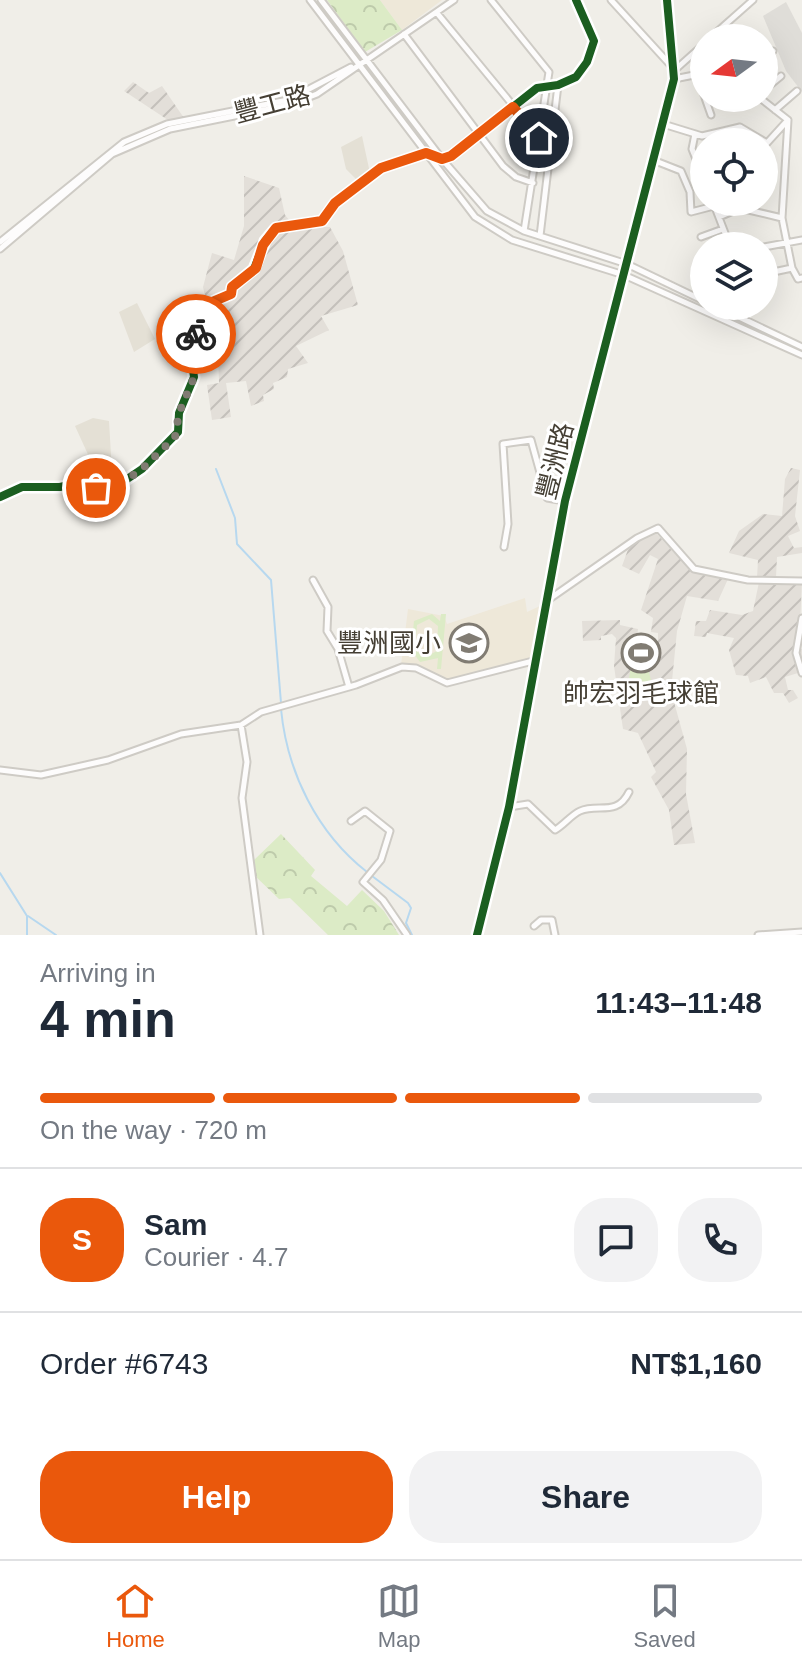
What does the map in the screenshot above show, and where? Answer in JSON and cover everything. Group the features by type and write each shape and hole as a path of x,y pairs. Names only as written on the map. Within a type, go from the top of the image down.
{"street":[{"path":"310,0 475,217 500,234 624,275 802,355"},
{"path":"321,0 477,202 524,231 627,264 690,294"},
{"path":"360,64 454,0"},
{"path":"491,0 549,72 524,231"},
{"path":"442,159 537,88 558,85 578,74 593,46 593,36 576,0"},
{"path":"611,0 675,70 690,57"},
{"name":"豐洲路","path":"477,935 509,807 565,501 674,79 667,0"},
{"path":"724,24 745,2 753,0"},
{"path":"437,13 539,138"},
{"path":"404,34 503,166 516,177 533,183"},
{"name":"豐工路","path":"0,242 124,142 167,124 288,100 360,64"},
{"name":"豐工路","path":"0,249 121,150 170,129 304,100 360,64"},
{"path":"674,79 690,76"},
{"path":"540,236 558,85"},
{"path":"778,107 797,91"},
{"path":"778,112 788,120"},
{"path":"778,131 788,120"},
{"path":"788,120 782,218 792,268 798,279 802,278"},
{"path":"663,124 690,132"},
{"path":"0,497 22,487 60,487 82,482 108,492 142,469 178,432 179,413 194,377 190,350 206,303 231,294 232,287 254,269 263,245 276,228 322,221 335,203 378,169 426,153 442,159"},
{"path":"653,160 681,171 690,192"},
{"path":"724,232 719,217 740,208 782,218"},
{"path":"715,232 723,229"},
{"path":"778,245 802,240"},
{"path":"778,271 792,268"},
{"path":"747,320 802,347"},
{"path":"504,547 508,524 503,444 531,440 547,498 565,501"},
{"path":"548,600 637,538 658,528 694,569 748,580 802,581"},
{"path":"313,580 328,607 327,631 338,649 349,687"},
{"path":"802,618 796,653 802,673"},
{"path":"0,770 34,775 53,773 121,756 181,734 241,725 261,712 405,667 447,683 537,660"},
{"path":"241,725 247,762 242,804 260,935"},
{"path":"509,807 528,804 555,830 582,810 605,811 624,802 629,792"},
{"path":"351,821 365,811 390,831 381,860 363,882 383,900 407,935"},
{"path":"534,926 541,920 552,920 555,935"},
{"path":"758,935 802,932"}],"shaded area":[{"path":"380,0 442,0 402,30"},
{"path":"786,2 802,33 802,92 786,71 778,52 778,24 766,24 763,16"},
{"path":"133,82 149,93 162,86 184,118 171,122 124,91"},
{"path":"362,136 370,173 359,182 346,169 341,147"},
{"path":"244,176 279,188 285,215 290,221 301,226 330,227 343,251 358,305 321,316 329,330 296,346 308,363 288,369 287,377 273,383 274,389 263,395 264,401 251,406 246,381 226,383 231,417 212,420 207,385 219,383 216,298 206,300 203,287 212,253 234,260 244,226"},
{"path":"137,303 155,339 134,352 119,312"},
{"path":"93,418 109,421 112,472 98,468 91,461 75,426"},
{"path":"791,468 800,470 795,516 800,531 788,536 794,548 802,547 802,553 777,557 776,577 757,578 758,560 729,553 739,531 763,514 782,516 785,479"},
{"path":"654,531 691,571 728,579 718,601 687,596 677,631 671,691 687,749 686,794 695,843 674,845 669,810 651,777 656,772 638,733 623,729 614,666 616,638 612,634 601,636 601,640 583,641 582,621 620,620 620,625 638,629 637,637 658,642 658,633 651,632 653,618 641,610 658,559 650,555 639,574 622,566 630,544"},
{"path":"802,580 799,649 802,649 802,677 798,673 785,677 788,690 793,690 798,698 789,703 783,693 774,693 766,677 750,683 748,676 736,675 729,650 734,638 707,633 706,637 694,636 696,621 706,621 710,610 742,615 753,611 759,582"},
{"name":"豐洲國小","path":"525,598 527,612 540,606 530,661 439,682 420,666 401,665 408,609 444,616 447,624"}],"green space":[{"path":"327,0 380,0 402,30 365,52"},
{"path":"432,614 440,621 441,614 446,614 441,669 437,669 438,658 420,662 411,650 414,621","holes":["429,619 438,626 437,651 425,657 415,650 417,625"]},
{"name":"帥宏羽毛球館","path":"636,635 652,642 647,664 652,684 629,678"},
{"path":"281,834 315,870 311,876 347,906 362,890 384,911 399,935 328,935 290,898 279,899 254,875 253,861"}],"waterway":[{"path":"216,469 235,518 237,544 271,580 281,703"},
{"path":"281,709 290,756 308,800 333,839 367,872"},
{"path":"0,873 27,916 27,935"},
{"path":"372,876 408,903 411,908 406,923 412,935"},
{"path":"28,916 56,935"}],"cycle path":[{"path":"0,497 22,487 60,487 82,482 108,492 142,469 178,432 179,413 194,377 190,350 205,305 231,294 232,287 254,269 265,241 276,228 322,221 335,203 381,168 426,153 442,159 451,156 537,88 558,85 576,77 587,62 594,41 576,0"},
{"path":"477,935 509,807 565,501 674,79 667,0"}],"way so far":[{"path":"96,488 108,492 142,469 175,437 179,429 179,413 193,380 190,355 196,334"}],"place":[{"name":"豐洲國小","path":"469,643"},
{"name":"帥宏羽毛球館","path":"641,653"}],"route":[{"path":"196,334 205,305 231,294 232,287 254,269 263,245 273,230 286,224 322,221 335,203 381,168 426,153 442,159 451,156 513,107 539,138"}]}
